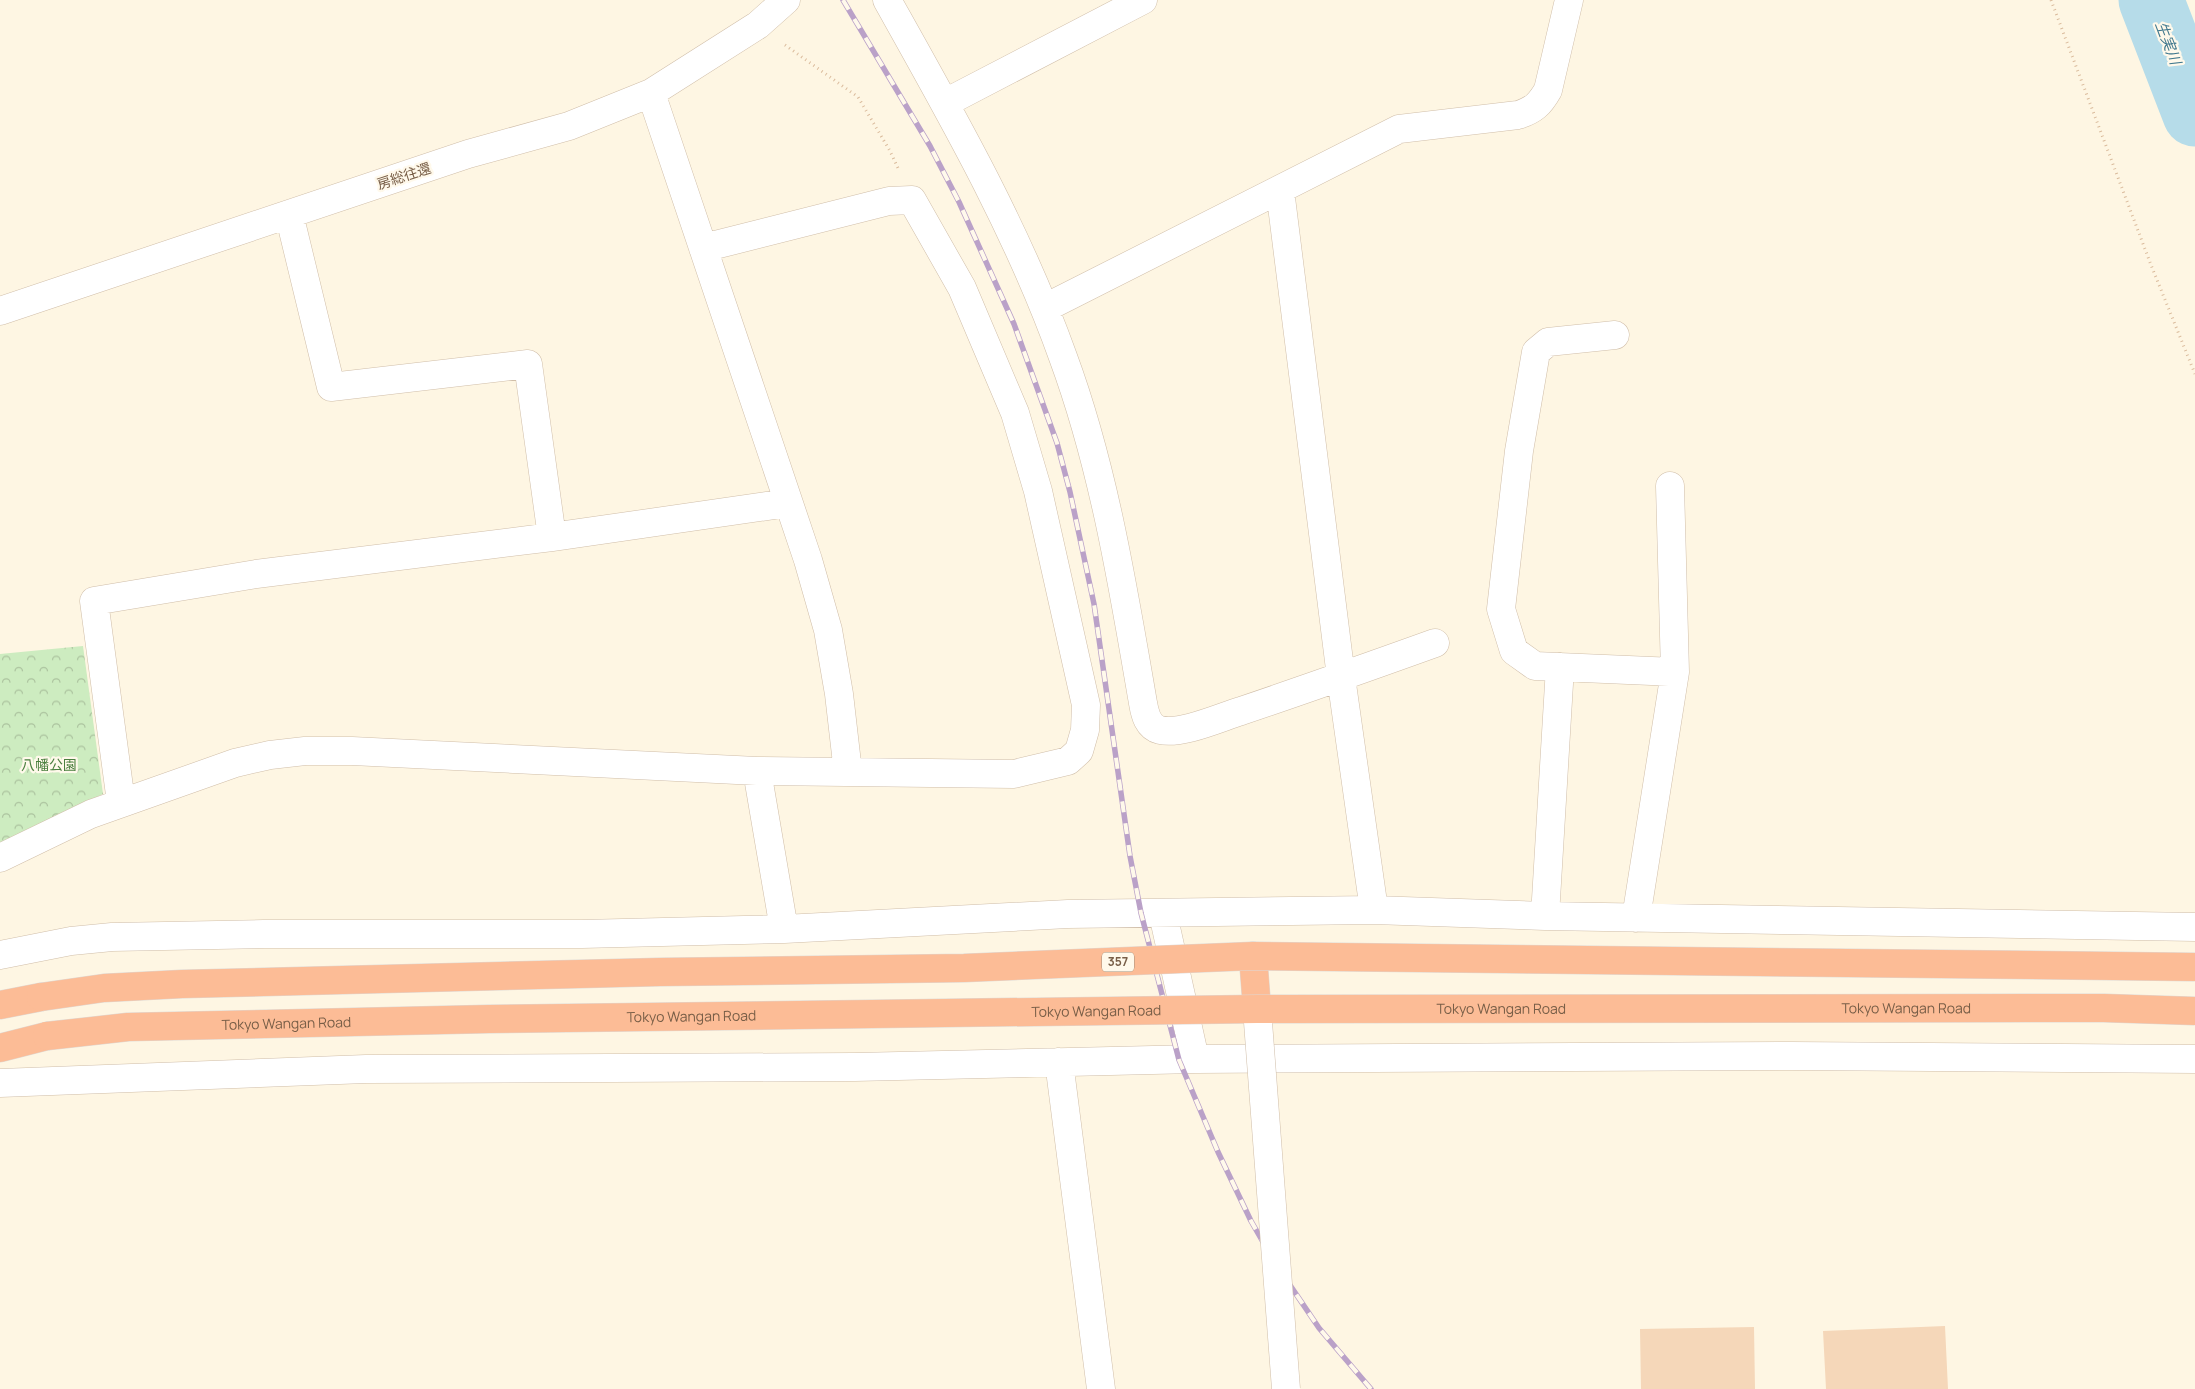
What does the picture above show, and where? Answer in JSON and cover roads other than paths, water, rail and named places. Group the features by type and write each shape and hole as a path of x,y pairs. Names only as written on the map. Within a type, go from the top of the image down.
{"highway":[{"name":"357","path":"0,1005 104,988 182,984 660,972 964,968 1253,956 2195,967"},
{"path":"1253,956 1257,1009"},
{"name":"Tokyo Wangan Road","path":"0,1048 47,1036 128,1027 479,1019 1257,1009 2104,1008 2195,1011"}],"street":[{"name":"房総往還","path":"0,311 468,154 569,126 651,93 758,25 786,0"},
{"path":"887,0 999,203 1045,308 1064,358 1085,424 1119,564 1143,704 1151,725 1161,730 1193,726 1341,677 1435,643"},
{"path":"945,103 1143,0"},
{"path":"1045,308 1399,129 1518,115 1532,110 1541,102 1548,90 1569,0"},
{"path":"651,93 732,329 808,560 828,630 839,694 848,772"},
{"path":"1280,190 1341,677 1374,910"},
{"path":"0,858 91,814 121,802 235,763 270,754 305,751 352,751 757,771 1014,774 1068,761 1079,751 1085,730 1086,704 1038,491 1015,413 962,288 912,200 890,201 703,248"},
{"path":"289,214 331,388 528,364 552,537"},
{"path":"1615,335 1548,342 1536,352 1519,451 1501,609 1514,651 1535,666 1675,672"},
{"path":"1636,918 1675,672 1670,486"},
{"path":"121,802 94,602 256,574 552,537 788,503"},
{"path":"1544,916 1560,668"},
{"path":"757,771 784,929"},
{"path":"0,955 71,941 112,937 283,934 582,934 784,929 1068,914 1374,910 1636,918 2195,927"},
{"path":"1163,914 1195,1059"},
{"path":"1257,1009 1286,1389"},
{"path":"0,1083 80,1078 366,1069 855,1067 1195,1059 1782,1056 2195,1059"},
{"path":"1059,1062 1101,1389"}],"waterway":[{"name":"生実川","path":"2151,0 2195,114"}],"railway":[{"path":"843,0 930,146 959,202 1014,324 1057,443 1070,492 1094,604 1130,856 1141,913 1179,1060 1218,1152 1251,1221 1275,1263 1319,1328 1371,1389"}],"park label":[{"name":"八幡公園","path":"49,765"}]}
